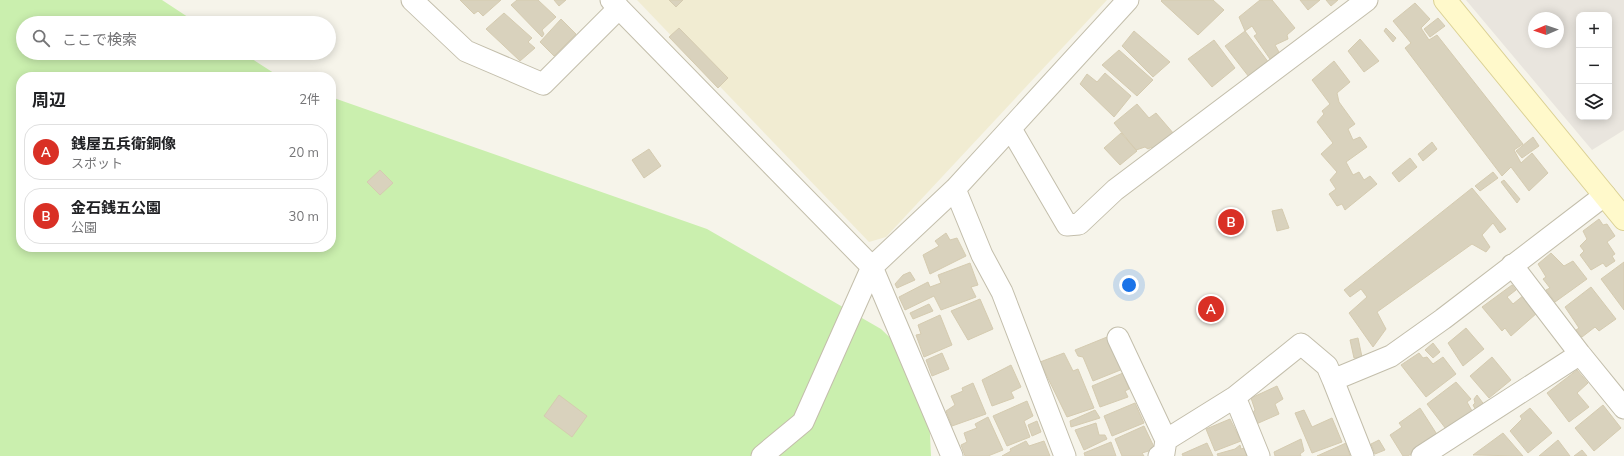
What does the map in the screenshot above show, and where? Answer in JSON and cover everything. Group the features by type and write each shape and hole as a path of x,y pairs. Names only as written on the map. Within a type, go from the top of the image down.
{"street":[{"path":"412,0 466,52 543,84 615,4 872,267 952,456"},
{"path":"762,456 803,422 872,267 955,189 1128,0"},
{"path":"1010,128 1067,225 1080,224 1115,190 1367,0"},
{"path":"1445,0 1624,219"},
{"path":"955,189 982,255 1002,292 1065,456"},
{"path":"1333,380 1391,356 1443,319 1605,195"},
{"path":"1512,265 1580,354 1624,408"},
{"path":"1118,338 1164,451 1301,344 1328,366 1363,456"},
{"path":"1422,456 1580,354"},
{"path":"1235,397 1259,456"}],"shaded area":[{"path":"637,0 1107,0 886,237 869,242"},
{"path":"1466,0 1624,0 1624,130 1592,150"}],"green space":[{"path":"0,0 162,0 186,16 16,16 16,60 254,60 272,72 16,72 16,252 336,252 336,99 707,229 881,329 927,373 931,456 0,456"}],"building":[{"path":"460,0 501,0 483,16 478,11 474,14"},
{"path":"517,0 538,0 556,17 542,30 544,34 542,37 511,5"},
{"path":"554,0 566,0 559,6"},
{"path":"669,0 683,0 676,7"},
{"path":"1213,0 1224,10 1198,35 1161,1"},
{"path":"1260,0 1272,0 1295,28 1287,35 1288,39 1275,45 1279,52 1270,59 1254,36 1257,34 1252,26 1245,31 1239,17"},
{"path":"1300,0 1320,0 1308,10"},
{"path":"1326,0 1338,0 1331,6"},
{"path":"1415,3 1430,19 1421,28 1429,40 1437,35 1523,144 1514,150 1521,163 1532,153 1548,173 1529,191 1511,167 1502,176 1405,48 1411,43 1393,21"},
{"path":"504,13 532,38 528,42 535,48 520,61 486,29"},
{"path":"1438,18 1445,26 1430,37 1424,29"},
{"path":"561,19 576,34 554,56 540,42"},
{"path":"679,28 728,78 718,88 669,37"},
{"path":"1386,28 1396,38 1393,42 1384,31"},
{"path":"1134,31 1170,62 1153,77 1122,46"},
{"path":"1245,31 1269,63 1249,77 1225,46"},
{"path":"1360,39 1379,61 1364,72 1348,51"},
{"path":"1214,40 1235,68 1212,87 1188,59"},
{"path":"1119,50 1153,80 1137,96 1102,65"},
{"path":"1334,61 1350,82 1337,93 1339,102 1355,124 1348,129 1353,140 1360,137 1367,147 1346,162 1353,175 1359,172 1364,180 1370,176 1377,184 1345,210 1342,204 1337,206 1329,194 1336,189 1330,180 1337,172 1321,154 1333,143 1317,122 1324,114 1322,111 1330,104 1312,80"},
{"path":"1105,73 1131,96 1114,117 1080,84 1087,74 1097,82"},
{"path":"1137,104 1149,118 1156,113 1174,134 1155,151 1152,147 1148,149 1145,147 1136,150 1114,123"},
{"path":"1121,133 1137,151 1120,165 1104,148"},
{"path":"1533,137 1539,146 1522,158 1516,151"},
{"path":"1432,142 1437,149 1423,161 1418,154"},
{"path":"649,149 661,166 644,178 632,160"},
{"path":"1410,158 1417,167 1399,182 1392,173"},
{"path":"380,170 393,183 380,195 367,182"},
{"path":"1493,172 1498,178 1480,191 1475,186"},
{"path":"1504,180 1520,199 1517,203 1501,182"},
{"path":"1472,188 1506,229 1500,233 1493,223 1482,235 1490,247 1486,252 1472,244 1377,312 1386,329 1373,347 1349,313 1367,297 1361,289 1350,297 1344,290"},
{"path":"1282,209 1289,228 1277,231 1272,211"},
{"path":"1599,219 1603,225 1607,224 1615,236 1607,242 1615,254 1612,256 1615,261 1606,267 1603,263 1591,270 1580,255 1584,251 1580,246 1587,239 1583,231"},
{"path":"946,233 950,240 957,238 966,256 930,274 923,255 939,246 935,241"},
{"path":"1551,253 1564,266 1573,261 1587,279 1555,302 1546,290 1550,288 1543,279 1546,277 1538,264"},
{"path":"1624,262 1624,310 1601,279"},
{"path":"970,263 978,285 971,287 976,297 941,310 934,296 905,310 899,297 928,282 930,287 941,283 938,275"},
{"path":"910,272 915,280 897,288 895,284 903,275"},
{"path":"1512,285 1516,290 1507,297 1513,304 1524,295 1537,313 1511,336 1505,328 1502,331 1482,307"},
{"path":"1591,287 1616,319 1599,331 1595,327 1582,337 1576,330 1579,328 1565,307"},
{"path":"980,299 993,329 968,340 951,311"},
{"path":"929,304 933,311 913,319 910,313"},
{"path":"940,315 952,345 924,357 916,335 921,334 918,325"},
{"path":"1466,328 1484,349 1463,366 1448,343"},
{"path":"1107,337 1123,369 1093,381 1083,357 1078,356 1075,350"},
{"path":"1358,338 1362,357 1354,358 1350,340"},
{"path":"1433,343 1440,352 1433,358 1425,350"},
{"path":"942,353 949,369 932,376 926,360"},
{"path":"1064,353 1073,371 1078,369 1094,408 1067,417 1040,362"},
{"path":"1419,353 1423,358 1427,357 1433,364 1443,357 1456,374 1426,397 1401,365"},
{"path":"1492,357 1511,380 1489,398 1470,376"},
{"path":"1011,365 1021,387 1011,392 1014,398 992,406 982,380"},
{"path":"1577,370 1588,383 1577,393 1589,407 1569,422 1547,393"},
{"path":"1123,373 1129,389 1125,391 1128,397 1100,407 1092,386"},
{"path":"1456,382 1471,399 1467,402 1476,418 1449,433 1427,404"},
{"path":"973,383 986,414 952,426 946,411 955,405 951,396 963,391 962,388"},
{"path":"1277,386 1283,399 1275,404 1279,414 1254,425 1251,415 1255,410 1251,398"},
{"path":"559,395 587,416 572,437 544,416"},
{"path":"1477,395 1488,410 1479,416 1473,405 1475,403 1474,399"},
{"path":"1027,401 1033,416 1024,421 1030,437 1007,446 993,416"},
{"path":"1135,403 1144,423 1112,436 1104,416"},
{"path":"1603,405 1621,428 1594,451 1575,428"},
{"path":"1420,408 1438,436 1408,456 1403,456 1390,435 1402,427 1399,423"},
{"path":"1530,408 1552,433 1528,453 1510,431 1522,419 1520,416"},
{"path":"1095,410 1100,418 1071,427 1070,421"},
{"path":"1304,410 1312,427 1332,418 1342,442 1312,453 1295,413"},
{"path":"988,417 1003,450 988,456 965,456 961,445 967,442 964,433 977,428 975,424"},
{"path":"1230,419 1241,441 1215,451 1206,429"},
{"path":"1037,421 1041,432 1032,436 1028,425"},
{"path":"1096,423 1099,435 1105,435 1107,439 1084,450 1075,430"},
{"path":"1144,426 1155,449 1142,453 1144,456 1122,456 1115,439"},
{"path":"1503,433 1523,456 1473,455"},
{"path":"1301,439 1304,451 1300,454 1301,456 1275,456 1274,452"},
{"path":"1379,440 1385,450 1375,454 1371,444"},
{"path":"1558,440 1570,456 1539,456"},
{"path":"1026,441 1029,446 1044,441 1050,456 1002,456 1011,451 1010,449"},
{"path":"1111,442 1116,456 1085,456 1084,453"},
{"path":"1207,443 1213,456 1183,456 1182,454"},
{"path":"1346,443 1350,456 1317,456"},
{"path":"1240,445 1241,449 1244,448 1247,456 1218,456 1217,454 1235,449"},
{"path":"1582,450 1587,456 1574,456"}],"place":[{"name":"金石銭五公園","path":"1231,222"},
{"name":"銭屋五兵衛銅像","path":"1211,309"}]}
